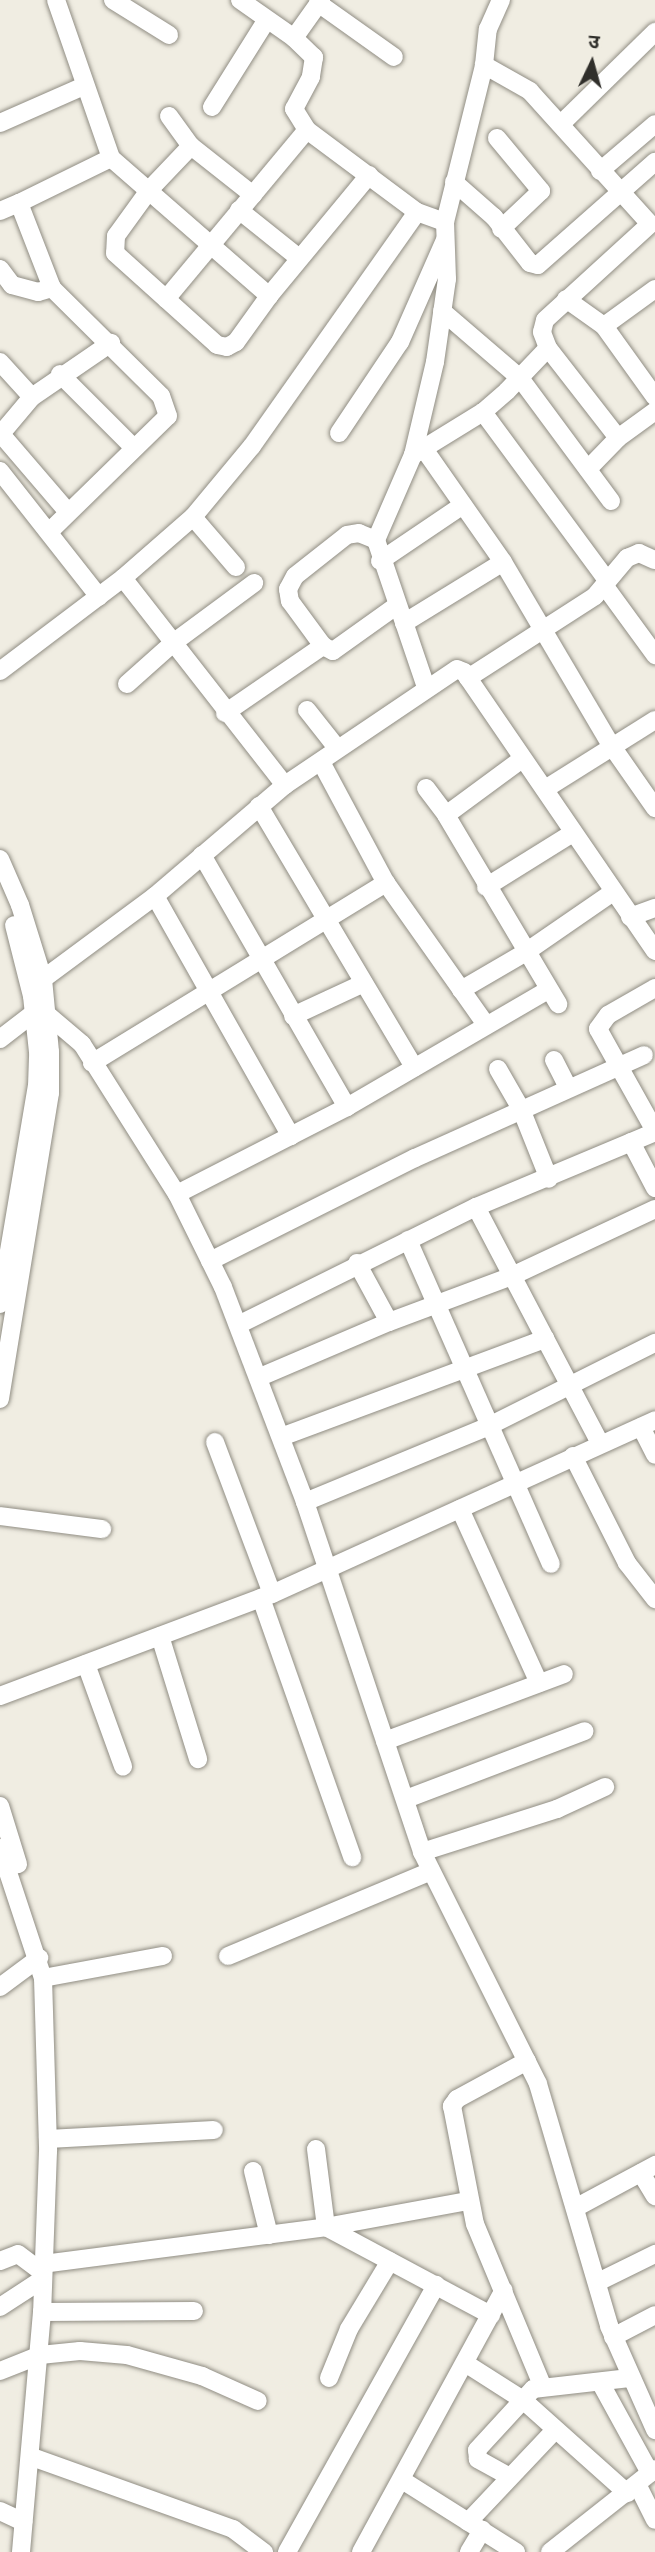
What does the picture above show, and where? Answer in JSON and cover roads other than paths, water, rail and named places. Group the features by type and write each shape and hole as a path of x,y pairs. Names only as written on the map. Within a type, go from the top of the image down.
{"street":[{"path":"56,0 111,158 150,189 270,296"},
{"path":"113,0 169,36"},
{"path":"240,0 295,38 314,57 311,77 294,109 307,130 417,212 446,230"},
{"path":"426,687 380,561 376,540 419,452 442,312 446,230 454,182 484,65 488,29 501,0"},
{"path":"295,38 320,2 394,57"},
{"path":"212,107 267,21"},
{"path":"561,124 655,32"},
{"path":"484,65 530,91 600,171 653,226 566,299 542,327 548,348 618,438"},
{"path":"0,123 84,86"},
{"path":"169,116 191,146 253,195"},
{"path":"600,171 655,124"},
{"path":"166,299 213,246 239,210 307,130"},
{"path":"497,138 541,191 501,229"},
{"path":"191,146 150,189 113,244 116,253 166,299 217,345 227,347 369,175"},
{"path":"0,211 111,158"},
{"path":"454,182 501,229 530,263 538,265 618,190 655,162"},
{"path":"19,203 52,288 111,343 169,409 165,421 67,511 49,532"},
{"path":"239,210 299,258"},
{"path":"0,671 123,578 193,517 245,455 417,212"},
{"path":"339,433 400,342 446,230"},
{"path":"0,269 19,287 38,292 52,288"},
{"path":"604,326 652,297"},
{"path":"566,299 604,326 655,397"},
{"path":"442,312 520,378 611,500"},
{"path":"67,511 0,434 32,397 60,374 111,343"},
{"path":"419,452 483,412 548,348"},
{"path":"0,362 32,397"},
{"path":"60,374 134,448"},
{"path":"588,469 618,438 655,411"},
{"path":"483,412 606,582 655,655"},
{"path":"419,452 463,505 503,562 611,745 655,808"},
{"path":"0,471 99,597"},
{"path":"380,561 463,505"},
{"path":"193,517 236,567"},
{"path":"376,540 359,533 347,535 290,584 290,601 323,646 337,650 396,606"},
{"path":"468,678 545,631 606,582 627,558 652,562"},
{"path":"404,623 503,562"},
{"path":"123,578 225,713 285,785"},
{"path":"127,684 173,643 254,583"},
{"path":"225,713 323,646"},
{"path":"43,979 155,896 285,785 457,668 468,678 545,789 571,834 655,951"},
{"path":"307,710 337,748"},
{"path":"545,789 611,745 655,720"},
{"path":"446,815 522,759"},
{"path":"321,762 386,883 486,1026"},
{"path":"177,1194 347,1107 486,1026 553,997 446,815 426,788"},
{"path":"259,806 414,1067"},
{"path":"486,887 571,834"},
{"path":"202,855 347,1107"},
{"path":"0,859 26,942 42,1014 50,1093 0,1399"},
{"path":"92,1062 208,994 386,883"},
{"path":"0,889 43,979 37,1086 0,1304"},
{"path":"461,990 526,952 613,892"},
{"path":"155,896 208,994 291,1136"},
{"path":"630,917 655,908"},
{"path":"293,1016 364,983"},
{"path":"238,1325 357,1263 476,1207 549,1179 655,1131 622,1067 600,1033 599,1024 655,988"},
{"path":"0,1039 42,1014"},
{"path":"42,1014 82,1044 177,1194 238,1325 260,1377 305,1502 422,1852 527,2061 577,2207 613,2337 629,2378 655,2430"},
{"path":"210,1261 310,1208 521,1109 622,1067 644,1055"},
{"path":"554,1060 568,1088"},
{"path":"498,1069 521,1109 549,1179"},
{"path":"631,1142 655,1188"},
{"path":"476,1207 600,1443"},
{"path":"260,1377 389,1322 512,1276 655,1209"},
{"path":"408,1240 512,1485 551,1564"},
{"path":"357,1263 389,1322"},
{"path":"281,1437 545,1339"},
{"path":"305,1502 487,1427 655,1343"},
{"path":"0,1696 266,1596 648,1423 655,1455"},
{"path":"215,1442 352,1857"},
{"path":"573,1456 628,1563 655,1599"},
{"path":"460,1509 538,1683"},
{"path":"0,1516 102,1529"},
{"path":"160,1636 198,1759"},
{"path":"86,1664 123,1766"},
{"path":"385,1741 564,1674"},
{"path":"406,1799 585,1731"},
{"path":"422,1852 556,1809 605,1787"},
{"path":"0,1807 26,1893 28,1922"},
{"path":"0,1847 40,1958 43,1978 48,2139 40,2356 21,2552"},
{"path":"228,1956 431,1871"},
{"path":"43,1978 163,1956"},
{"path":"0,1987 40,1958"},
{"path":"527,2061 453,2104 468,2201 542,2385"},
{"path":"48,2139 214,2130"},
{"path":"316,2149 326,2227"},
{"path":"577,2207 648,2169 655,2196"},
{"path":"253,2171 269,2235"},
{"path":"0,2307 43,2272 326,2227 468,2201"},
{"path":"326,2227 491,2315"},
{"path":"0,2261 18,2254 43,2272"},
{"path":"598,2282 655,2254"},
{"path":"329,2378 349,2329 390,2261"},
{"path":"287,2552 436,2286"},
{"path":"361,2552 504,2290"},
{"path":"42,2312 194,2311"},
{"path":"613,2337 655,2315"},
{"path":"0,2371 40,2356 80,2351 127,2356 202,2376 258,2401"},
{"path":"465,2363 523,2400 555,2430 642,2480"},
{"path":"510,2477 478,2459 477,2450 523,2400 542,2385 629,2378"},
{"path":"600,2382 642,2480 655,2520"},
{"path":"468,2552 475,2526 510,2477 555,2430"},
{"path":"32,2457 233,2529 264,2552"},
{"path":"402,2480 516,2552"},
{"path":"550,2552 642,2480"},
{"path":"0,2511 24,2522"}]}
